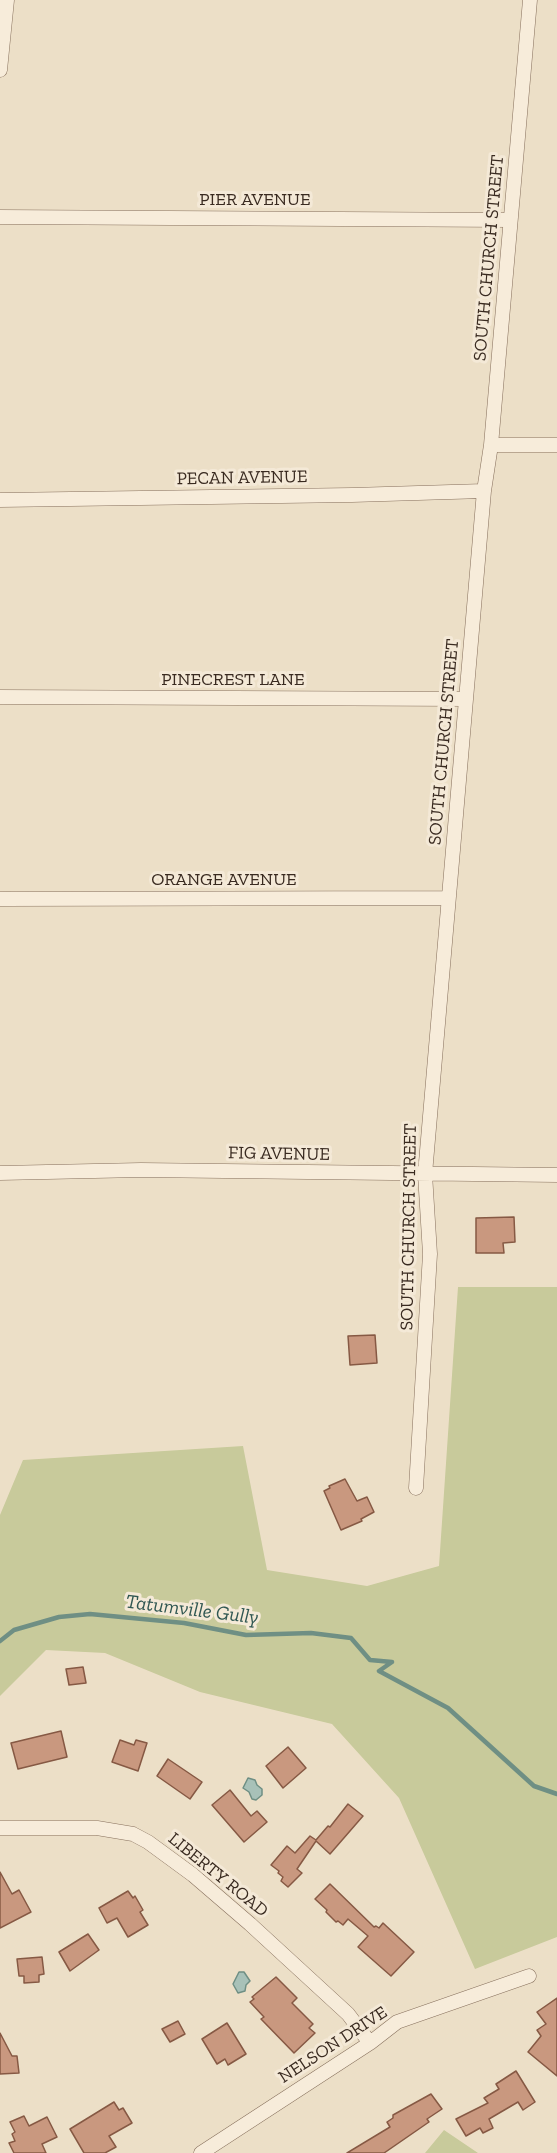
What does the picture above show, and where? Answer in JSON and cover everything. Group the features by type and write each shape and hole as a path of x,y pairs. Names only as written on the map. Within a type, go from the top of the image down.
{"street":[{"path":"0,70 7,0"},
{"name":"SOUTH CHURCH STREET","path":"416,1488 430,1254 425,1174 447,898 484,490 491,445 530,0"},
{"name":"PIER AVENUE","path":"0,217 509,220"},
{"path":"491,445 557,445"},
{"name":"PECAN AVENUE","path":"0,500 352,495 484,490"},
{"name":"PINECREST LANE","path":"0,697 466,699"},
{"name":"ORANGE AVENUE","path":"0,899 447,898"},
{"name":"FIG AVENUE","path":"0,1173 141,1170 557,1175"},
{"name":"LIBERTY ROAD","path":"0,1828 97,1828 133,1834 148,1842 193,1875 250,1924 348,2014 370,2043"},
{"name":"NELSON DRIVE","path":"201,2153 370,2043 398,2022 529,1976"}],"green space":[{"path":"458,1287 557,1287 557,1937 475,1969 399,1798 332,1724 200,1692 105,1653 46,1650 0,1696 0,1515 23,1460 243,1446 267,1570 367,1586 439,1566"},
{"path":"444,2130 478,2153 425,2153"}],"water":[{"path":"248,1778 255,1780 262,1789 262,1795 256,1800 252,1799 249,1792 243,1788"},
{"path":"239,1972 244,1972 250,1981 245,1991 238,1993 233,1984"}],"building":[{"path":"514,1217 515,1242 503,1243 504,1253 476,1253 476,1218"},
{"path":"375,1335 377,1363 350,1365 348,1336"},
{"path":"345,1479 357,1501 367,1497 374,1512 361,1519 362,1521 341,1530 324,1491 330,1488 329,1486"},
{"path":"83,1667 86,1683 69,1685 66,1669"},
{"path":"61,1731 67,1757 18,1769 11,1743"},
{"path":"120,1740 134,1745 136,1740 147,1743 138,1771 112,1762"},
{"path":"288,1747 306,1768 283,1788 266,1766"},
{"path":"168,1759 202,1782 190,1799 157,1776"},
{"path":"230,1790 251,1816 257,1811 267,1822 244,1842 212,1805"},
{"path":"348,1804 363,1816 330,1854 316,1841 297,1869 302,1873 288,1887 281,1881 283,1877 278,1873 279,1871 271,1865 287,1846 295,1853 310,1836 316,1840 328,1826 330,1827"},
{"path":"0,1872 12,1894 19,1890 31,1912 0,1928"},
{"path":"330,1884 374,1927 379,1928 383,1923 414,1952 391,1976 358,1947 368,1936 348,1919 343,1925 336,1922 315,1899"},
{"path":"128,1891 133,1898 135,1896 143,1910 140,1912 148,1925 128,1937 117,1918 107,1923 99,1908"},
{"path":"88,1934 99,1950 70,1971 59,1952"},
{"path":"42,1957 44,1974 39,1975 39,1982 24,1983 24,1976 19,1976 17,1959"},
{"path":"276,1977 297,1998 292,2003 313,2024 309,2028 315,2033 294,2053 261,2019 264,2017 250,2002 254,1999 252,1997"},
{"path":"557,1998 557,2076 528,2052 541,2036 537,2030 546,2024 537,2012"},
{"path":"178,2021 185,2034 170,2042 162,2029"},
{"path":"227,2023 246,2054 228,2065 225,2059 217,2064 202,2039"},
{"path":"0,2033 12,2056 17,2056 19,2073 0,2074"},
{"path":"516,2071 535,2102 523,2110 518,2102 489,2119 493,2128 483,2133 480,2128 466,2136 456,2119 488,2103 484,2098 499,2089 496,2084"},
{"path":"431,2094 442,2109 427,2119 429,2122 384,2153 347,2153 390,2127 387,2122 393,2118 393,2115"},
{"path":"114,2102 119,2110 123,2108 132,2123 109,2136 116,2147 105,2153 84,2153 70,2129"},
{"path":"24,2116 29,2126 47,2117 57,2137 42,2144 46,2153 14,2153 9,2143 15,2141 12,2134 15,2132 10,2122"}],"waterway":[{"name":"Tatumville Gully","path":"0,1641 14,1630 59,1617 90,1614 184,1623 246,1635 311,1633 351,1638 370,1660 392,1662 379,1671 448,1708 534,1786 557,1794"}]}
